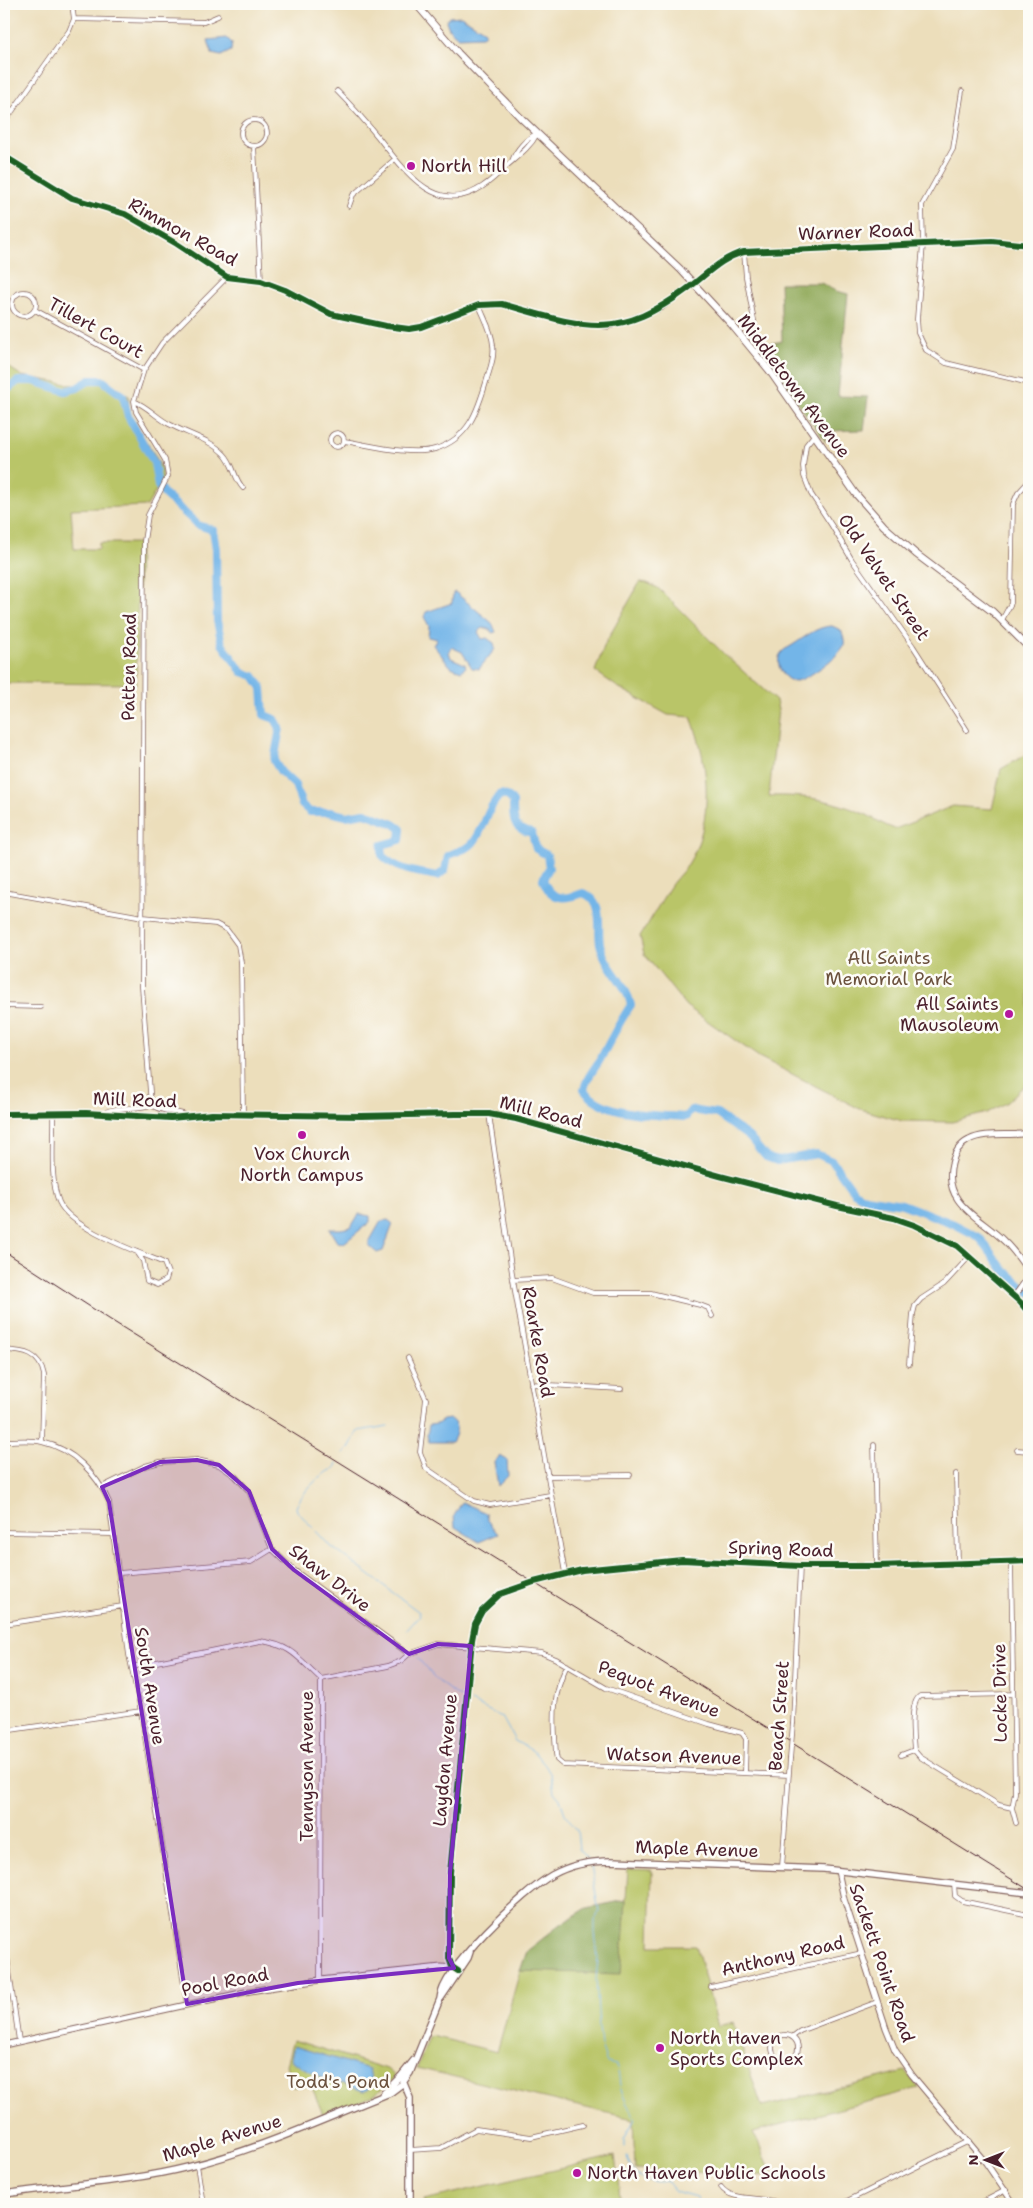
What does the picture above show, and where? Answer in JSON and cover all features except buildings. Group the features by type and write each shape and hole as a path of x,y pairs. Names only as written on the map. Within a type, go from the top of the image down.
{"main road":[{"name":"Middletown Avenue","path":"416,4 458,53 537,134 694,284 756,354 855,493 890,532 1002,620 1029,648"},
{"name":"Maple Avenue","path":"4,2194 157,2173 197,2165 305,2128 382,2095 403,2078 414,2065 414,2060 440,1999 442,1989 464,1955 470,1952 536,1885 558,1872 579,1865 611,1861 782,1867 838,1871 1027,1892"},
{"path":"403,2078 410,2098 410,2204"}],"street":[{"path":"4,123 63,42 74,19 72,4"},
{"path":"74,19 204,22 218,16"},
{"path":"337,91 417,183 433,192 447,196 466,194 481,188 529,146 537,134"},
{"path":"962,91 953,149 922,205 923,244 917,326 926,350 946,363 1029,383"},
{"path":"253,120 262,123 267,132 264,141 254,146 245,143 241,133 244,124 253,120"},
{"path":"254,146 262,281"},
{"name":"Rimmon Road","path":"4,156 72,198 125,214 177,244 227,277 262,281 285,290 331,314 396,328 421,327 479,305 502,304 572,324 608,326 661,308 694,284"},
{"path":"349,206 352,195 395,159"},
{"name":"Warner Road","path":"694,284 728,258 744,252 992,241 1029,245"},
{"path":"744,252 746,277 759,350 756,354"},
{"path":"227,277 162,343 144,370 134,401 144,404 156,416 170,425 214,445 225,454 239,484 243,488"},
{"name":"Tillert Court","path":"21,292 33,295 36,302 35,310 29,315 18,314 12,304 14,297 21,292"},
{"path":"344,441 420,451 434,449 450,443 462,434 478,410 493,358 492,339 479,305"},
{"name":"Tillert Court","path":"35,310 144,370"},
{"name":"Patten Road","path":"134,401 136,412 165,460 168,476 148,515 144,541 142,740 143,1010 149,1063 150,1105"},
{"name":"Old Velvet Street","path":"814,435 806,445 803,466 804,476 811,494 852,560 914,646 967,730"},
{"path":"1002,620 1011,603 1013,504 1018,493 1029,481"},
{"path":"4,892 143,917 216,924 227,930 238,945 242,999 243,1115"},
{"path":"4,1006 40,1007"},
{"path":"103,1114 109,1110 136,1109 150,1105 161,1110 182,1113 188,1116"},
{"path":"54,1113 54,1182 59,1202 83,1226 164,1263 168,1273 166,1280 152,1285 147,1281 143,1261 137,1252"},
{"name":"Mill Road","path":"4,1114 103,1114 158,1118 212,1114 489,1114 516,1119 720,1176 837,1206 901,1220 948,1240 970,1256 1014,1296 1029,1313"},
{"name":"Roarke Road","path":"489,1114 513,1280 565,1573"},
{"path":"1014,1296 1025,1282 1029,1273 1006,1242 960,1204 954,1194 950,1176 954,1157 959,1148 968,1140 981,1136 1029,1132"},
{"path":"909,1364 915,1306 921,1299 944,1284 970,1256"},
{"path":"513,1280 552,1278 593,1293 651,1293 708,1308 712,1316"},
{"path":"4,1350 22,1351 36,1357 42,1366 44,1375 42,1442"},
{"path":"408,1358 426,1399 420,1452 426,1468 474,1501 490,1505 550,1495"},
{"path":"531,1384 621,1389"},
{"name":"South Avenue","path":"4,1441 42,1442 67,1452 83,1464 102,1487 109,1502 132,1667 141,1710 186,2004"},
{"path":"874,1445 877,1566"},
{"path":"1017,1450 1029,1451"},
{"name":"Shaw Drive","path":"102,1487 145,1466 160,1462 197,1460 219,1465 235,1476 249,1491 272,1549 294,1570 409,1654"},
{"path":"956,1474 958,1563"},
{"path":"547,1476 630,1475"},
{"path":"4,1532 112,1534"},
{"path":"119,1573 250,1562 272,1549"},
{"name":"Spring Road","path":"534,1582 565,1573 682,1560 800,1566 877,1566 1029,1561"},
{"name":"Locke Drive","path":"1011,1562 1015,1794 1012,1808 1016,1823"},
{"name":"Beach Street","path":"782,1867 793,1724 800,1566"},
{"name":"Laydon Avenue","path":"456,1970 449,1958 450,1873 471,1646 476,1624 487,1605 506,1591 534,1582"},
{"path":"4,1624 123,1606"},
{"path":"132,1667 260,1641 288,1648 321,1679"},
{"name":"Tennyson Avenue","path":"320,1980 321,1679 388,1666 401,1661 409,1654 438,1644 471,1646"},
{"name":"Pequot Avenue","path":"471,1646 537,1652 549,1655 606,1688 744,1734 746,1739 745,1772"},
{"name":"Watson Avenue","path":"567,1665 559,1682 555,1697 556,1754 559,1763 567,1765 789,1775"},
{"path":"1012,1808 999,1805 920,1757 914,1750 914,1701 920,1696 1013,1694"},
{"path":"4,1730 141,1710"},
{"path":"902,1755 914,1750"},
{"name":"Sackett Point Road","path":"838,1871 844,1899 891,2041 902,2060 969,2141 1006,2190 1014,2204"},
{"path":"954,1884 955,1896 962,1901 1029,1915"},
{"path":"4,1936 19,2041"},
{"name":"Anthony Road","path":"711,1987 862,1953"},
{"name":"Pool Road","path":"4,2045 258,1989 320,1980 441,1967 456,1970"},
{"path":"792,2037 800,2031 877,2002"},
{"path":"784,2034 792,2037 798,2048 794,2057 787,2061 778,2059 771,2049 773,2041 784,2034"},
{"path":"410,2150 441,2148 476,2129 531,2137 557,2133 583,2125"},
{"path":"841,2204 969,2141"},
{"path":"197,2165 203,2204"},
{"path":"721,2187 733,2195 770,2199 782,2204"},
{"path":"979,2204 1006,2190"}],"highlighted area":[{"path":"197,1460 219,1465 249,1491 272,1549 294,1570 409,1654 438,1644 471,1646 450,1873 449,1958 454,1968 298,1983 187,2004 109,1502 102,1487 160,1462"}],"green space":[{"path":"780,283 821,283 836,291 848,294 838,396 868,397 864,430 826,431 826,442 762,353 763,345 782,341"},
{"path":"4,364 22,376 79,386 97,379 129,396 132,418 161,468 163,479 147,506 71,509 74,549 99,549 99,543 139,543 136,684 4,683"},
{"name":"All Saints Memorial Park","path":"640,582 658,588 725,655 776,701 778,710 769,796 795,796 831,802 867,815 895,829 953,806 992,809 1001,769 1029,753 1029,1081 1007,1102 987,1113 952,1122 902,1121 860,1109 759,1057 686,1006 644,954 640,936 670,887 687,866 696,849 702,831 706,792 702,754 691,717 668,715 616,686 595,671 605,644"},
{"path":"628,1869 652,1870 650,1946 696,1946 718,2026 733,2022 762,2107 905,2071 919,2088 753,2132 774,2176 635,2169 633,2119 417,2068 429,2038 432,2036 497,2052 520,1971 621,1973"},
{"path":"626,1900 621,1974 520,1971 527,1951 561,1924 587,1908"},
{"name":"Todd's Pond","path":"293,2040 387,2069 396,2077 373,2096 324,2117 311,2085 293,2087 286,2065"},
{"name":"North Haven Public Schools","path":"615,2156 621,2204 424,2204 424,2200"}],"water":[{"path":"461,16 485,31 485,34 482,36 458,37 449,29 446,21 449,17"},
{"path":"227,38 232,43 231,51 221,56 212,54 208,40"},
{"path":"455,592 492,623 496,632 492,633 490,629 483,628 478,632 482,639 487,638 494,643 495,649 479,669 472,668 462,652 451,647 449,652 451,658 465,664 466,667 461,671 451,667 433,645 437,639 428,637 429,626 424,617 426,612 452,603 453,593"},
{"path":"832,626 841,630 844,639 844,645 837,655 815,672 800,680 791,680 783,675 779,665 779,656 783,651 816,630"},
{"path":"359,1214 370,1216 370,1222 344,1243 337,1242 329,1229 351,1227"},
{"path":"388,1220 393,1224 383,1251 377,1253 369,1246 369,1242 381,1221"},
{"path":"450,1419 456,1427 452,1442 429,1442 427,1435 429,1425"},
{"path":"500,1456 507,1460 508,1476 498,1486 494,1462"},
{"path":"462,1502 486,1513 487,1520 498,1534 479,1542 455,1527 454,1516"},
{"name":"Todd's Pond","path":"294,2046 369,2069 372,2084 368,2090 364,2091 321,2078 292,2061"}],"waterway":[{"path":"4,392 18,381 33,381 65,391 77,388 90,380 102,380 123,396 128,416 154,463 158,486 165,495 198,525 213,530 216,549 217,621 222,644 242,672 254,676 262,688 264,715 275,719 280,728 274,761 281,772 295,785 302,805 310,812 330,812 346,816 365,813 394,824 401,829 400,840 382,845 382,855 400,867 438,876 445,870 448,856 470,846 480,832 492,806 501,794 509,797 513,802 515,823 521,829 532,833 536,849 547,855 549,868 543,879 550,891 559,897 570,897 583,893 595,902 599,914 600,944 603,953 625,989 631,1005 587,1081 584,1090 593,1099 617,1109 646,1114 686,1117 691,1110 717,1114 749,1137 766,1157 777,1161 817,1154 832,1161 854,1192 865,1198 902,1204 954,1224 979,1237 1003,1269 1029,1292"},
{"path":"343,1454 349,1448 358,1431 388,1426"},
{"path":"337,1463 335,1468 317,1479 307,1489 296,1507 297,1511 329,1545 419,1612 420,1615 407,1630"},
{"path":"418,1658 437,1680 462,1698"},
{"path":"471,1702 502,1717 515,1741 533,1751 545,1765 551,1775 554,1792 560,1799 565,1814 577,1830 579,1849 588,1859"},
{"path":"591,1866 599,1912 595,1920 595,1933 598,1958 596,1979 601,2046 607,2063 616,2065 622,2093 635,2118 624,2140 624,2147"},
{"path":"627,2156 629,2164 641,2178 660,2182 667,2181 675,2191 696,2197 699,2204"}],"railway":[{"path":"4,1251 109,1319 1029,1890"}],"cycle path":[{"path":"4,156 72,198 125,214 177,244 227,277 261,281 285,290 331,314 409,329 421,327 479,305 502,304 554,319 576,323 597,325 618,323 639,317 662,306 721,262 744,252 992,241 1029,245"},
{"path":"4,1114 86,1113 171,1118 212,1114 361,1116 489,1114 516,1119 720,1176 837,1206 894,1218 914,1225 957,1246 1020,1302 1029,1313"},
{"path":"458,1971 452,1967 449,1958 450,1873 472,1640 475,1624 482,1611 500,1594 534,1582 582,1570 682,1560 800,1566 877,1566 1029,1561"}],"place":[{"name":"North Hill","path":"411,166"},
{"name":"All Saints Mausoleum","path":"1009,1014"},
{"name":"Vox Church North Campus","path":"302,1135"},
{"name":"North Haven Sports Complex","path":"660,2048"},
{"name":"North Haven Public Schools","path":"577,2173"}]}
